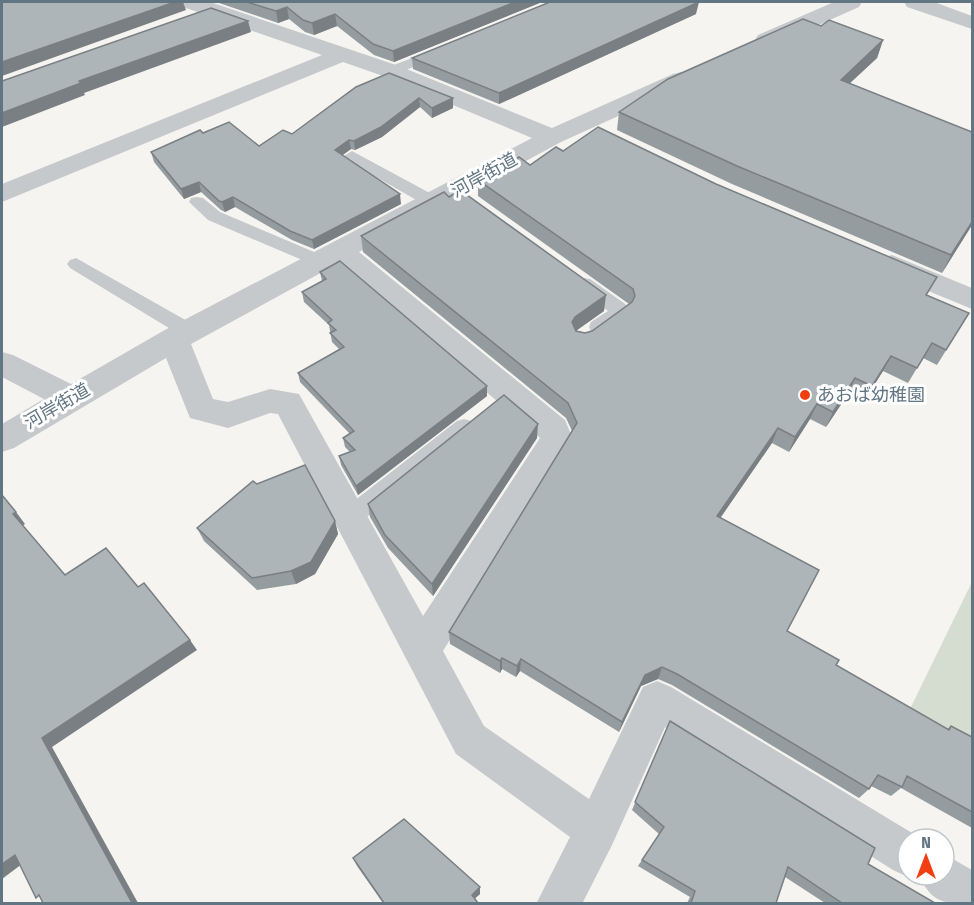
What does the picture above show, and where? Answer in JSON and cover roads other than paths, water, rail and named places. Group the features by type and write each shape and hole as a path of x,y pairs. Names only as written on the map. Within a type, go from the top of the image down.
{"street":[{"path":"915,2 972,23"},
{"path":"743,51 838,3"},
{"path":"179,22 201,4 391,71 552,137"},
{"path":"2,194 341,55"},
{"name":"河岸街道","path":"2,438 181,335 330,256 454,199 552,137 700,70"},
{"path":"582,125 614,140"},
{"path":"330,256 495,403 554,429 557,439 421,652"},
{"path":"872,257 972,299"},
{"path":"181,335 201,409 228,415 270,401 288,403 470,740 597,830"},
{"path":"2,363 69,398"},
{"path":"558,903 597,830 657,700 896,848"},
{"path":"956,885 972,895"}],"lane":[{"path":"391,71 455,44"},
{"path":"352,156 454,199"},
{"path":"197,202 214,216 330,256"},
{"path":"75,264 181,335"},
{"path":"566,271 621,311 582,339"},
{"path":"349,518 495,403"}],"place":[{"name":"あおば幼稚園","path":"805,395"}]}
